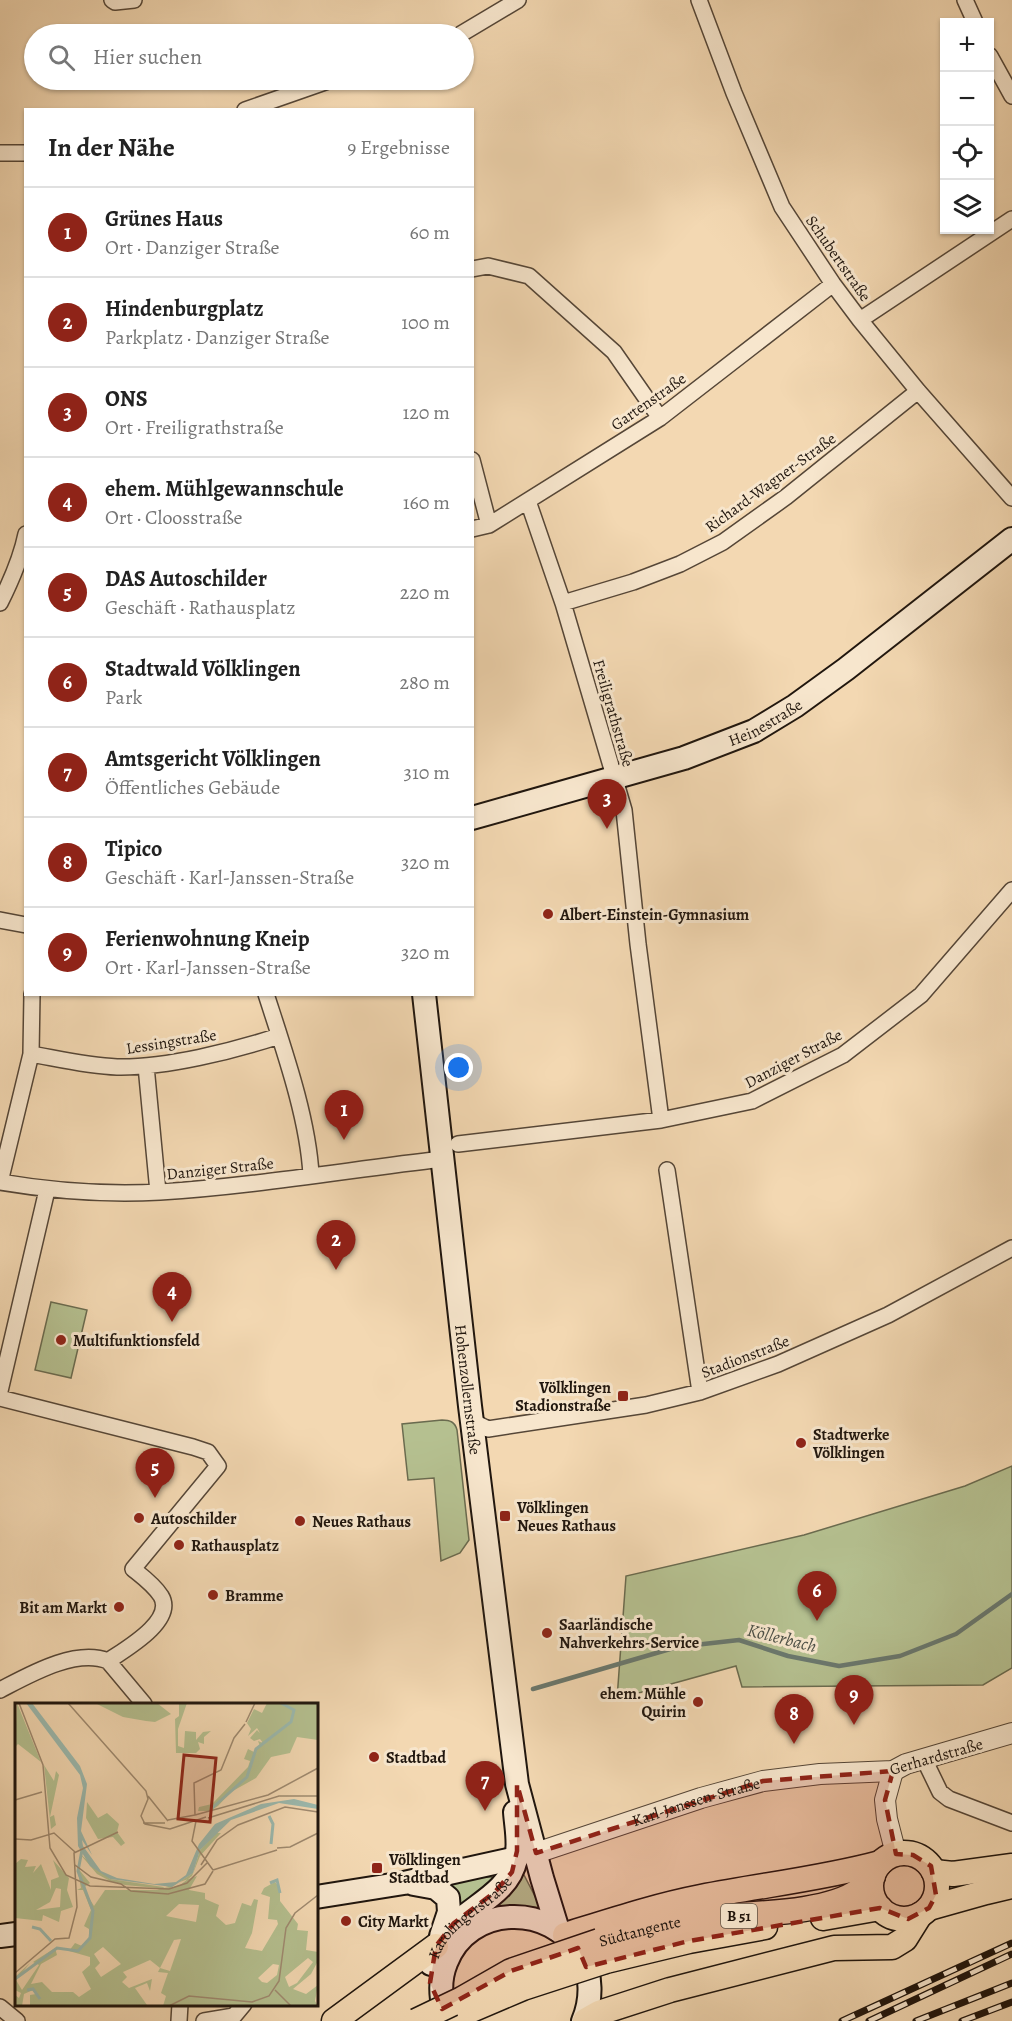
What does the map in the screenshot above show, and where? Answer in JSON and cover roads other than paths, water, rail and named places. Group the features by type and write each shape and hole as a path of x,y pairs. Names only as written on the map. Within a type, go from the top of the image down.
{"main road":[{"name":"Heinestraße","path":"474,817 684,758 754,731 795,706 846,669 1012,539"},
{"name":"Hohenzollernstraße","path":"424,996 450,1152 469,1394 518,1784 515,1807 526,1855"},
{"path":"562,1932 700,1897 883,1865 906,1853 920,1857 931,1866 934,1872 937,1888 933,1901 905,1939 892,1947 834,1948 670,1990 599,2013 584,2021"},
{"path":"526,1855 533,1869 542,1878 562,1932 576,1947 587,1972 589,1999 584,2021"},
{"name":"Karl-Janssen-Straße","path":"318,1897 404,1883 526,1855"},
{"name":"Karolingerstraße","path":"447,2018 430,1983 429,1974 436,1946 454,1923 506,1882 526,1855"},
{"path":"883,1865 871,1890 879,1908 899,1919 908,1919 986,1892 1012,1887"},
{"name":"Südtangente","path":"447,2018 515,1991 603,1951 697,1918 753,1915 829,1903 847,1897 861,1889 883,1865"},
{"path":"934,1872 953,1874 1012,1866"},
{"path":"334,2021 436,1946 448,1918 450,1904 448,1898 443,1892 429,1885 404,1883"},
{"name":"Südtangente","path":"416,2021 462,2000 511,1971 603,1951 689,1941 879,1908"},
{"name":"Karolingerstraße","path":"447,2018 441,1988 444,1970 453,1950 467,1933 489,1920 515,1916 538,1919 562,1932"},
{"path":"0,1936 15,1934"}],"street":[{"path":"112,0 115,2 134,0"},
{"path":"474,26 518,0"},
{"name":"Schubertstraße","path":"699,0 734,93 782,207 833,285 860,320 918,391 1012,498"},
{"path":"965,0 973,18"},
{"path":"994,63 1012,96"},
{"path":"251,108 302,90"},
{"path":"0,153 24,153"},
{"path":"860,320 1012,219"},
{"path":"474,269 488,266 529,276 614,352 660,418"},
{"name":"Gartenstraße","path":"474,529 489,525 660,418 833,285"},
{"name":"Richard-Wagner-Straße","path":"563,603 633,582 680,564 723,542 786,497 918,391"},
{"path":"474,468 489,525"},
{"name":"Freiligrathstraße","path":"528,501 563,603 624,810 638,944 661,1120"},
{"path":"0,603 10,583 24,542"},
{"name":"Danziger Straße","path":"0,1182 47,1190 158,1192 311,1176 661,1120 752,1101 843,1055 921,995 1012,890"},
{"path":"0,920 24,925"},
{"path":"0,1182 31,1054 32,996"},
{"path":"267,996 294,1085 307,1143 311,1176"},
{"name":"Lessingstraße","path":"31,1054 85,1064 146,1066 208,1054 279,1036"},
{"path":"146,1066 158,1192"},
{"path":"668,1170 700,1392"},
{"path":"0,1391 47,1190"},
{"name":"Stadionstraße","path":"472,1421 488,1429 646,1406 700,1392 778,1364 888,1315 1012,1248"},
{"path":"0,1398 208,1452 218,1466 133,1569 162,1598 163,1610 159,1622 108,1662"},
{"path":"0,1690 48,1666 89,1658 108,1662 143,1703"},
{"name":"Gerhardstraße","path":"858,1772 893,1771 906,1764 1012,1733"},
{"path":"924,1759 940,1792 949,1799 1012,1823"},
{"path":"883,1865 887,1819 885,1800 893,1771"},
{"name":"Karl-Janssen-Straße","path":"526,1855 763,1780 858,1772"},
{"path":"179,2021 180,2006"},
{"path":"204,2021 234,2016 242,2006"},
{"path":"0,2007 17,2021"}],"waterway":[{"name":"Köllerbach","path":"533,1689 677,1647 739,1640 788,1656 839,1666 900,1656 956,1634 1012,1594"}],"railway":[{"path":"842,2021 1012,1943"},
{"path":"869,2021 1012,1954"},
{"path":"916,2021 1012,1983"},
{"path":"962,2021 1012,2002"}],"place":[{"name":"ONS","path":"607,829"},
{"name":"Albert-Einstein-Gymnasium","path":"548,914"},
{"name":"Grünes Haus","path":"344,1140"},
{"name":"Hindenburgplatz","path":"336,1270"},
{"name":"ehem. Mühlgewannschule","path":"172,1322"},
{"name":"Multifunktionsfeld","path":"61,1340"},
{"name":"Völklingen Stadionstraße","path":"623,1396"},
{"name":"Stadtwerke Völklingen","path":"801,1443"},
{"name":"DAS Autoschilder","path":"155,1498"},
{"name":"Völklingen Neues Rathaus","path":"505,1516"},
{"name":"Autoschilder","path":"139,1518"},
{"name":"Neues Rathaus","path":"300,1521"},
{"name":"Rathausplatz","path":"179,1545"},
{"name":"Bramme","path":"213,1595"},
{"name":"Bit am Markt","path":"119,1607"},
{"name":"Stadtwald Völklingen","path":"817,1621"},
{"name":"Saarländische Nahverkehrs-Service","path":"547,1633"},
{"name":"ehem. Mühle Quirin","path":"698,1702"},
{"name":"Ferienwohnung Kneip","path":"854,1725"},
{"name":"Tipico","path":"794,1744"},
{"name":"Stadtbad","path":"374,1757"},
{"name":"Amtsgericht Völklingen","path":"485,1811"},
{"name":"Völklingen Stadtbad","path":"377,1868"},
{"name":"City Markt","path":"346,1921"}]}
